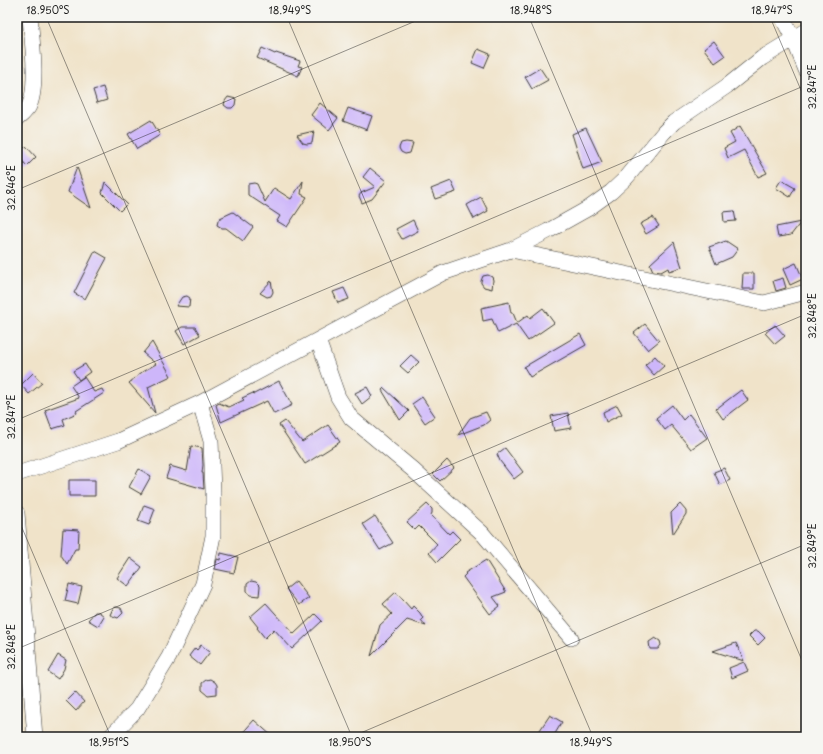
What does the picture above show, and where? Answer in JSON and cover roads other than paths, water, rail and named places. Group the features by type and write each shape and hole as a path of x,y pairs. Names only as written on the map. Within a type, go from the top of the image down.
{"street":[{"path":"17,119 28,107 33,88 34,80 30,17"},
{"path":"782,17 799,35 806,70"},
{"path":"17,474 118,441 200,403 443,273 511,250 548,232 589,208 611,192 674,122 727,86 762,58 799,35"},
{"path":"511,250 764,303 806,292"},
{"path":"318,340 338,397 351,418 412,469 482,533 571,638"},
{"path":"110,737 137,709 170,657 202,584 213,536 213,514 211,441 200,403"},
{"path":"17,513 35,737"}]}
